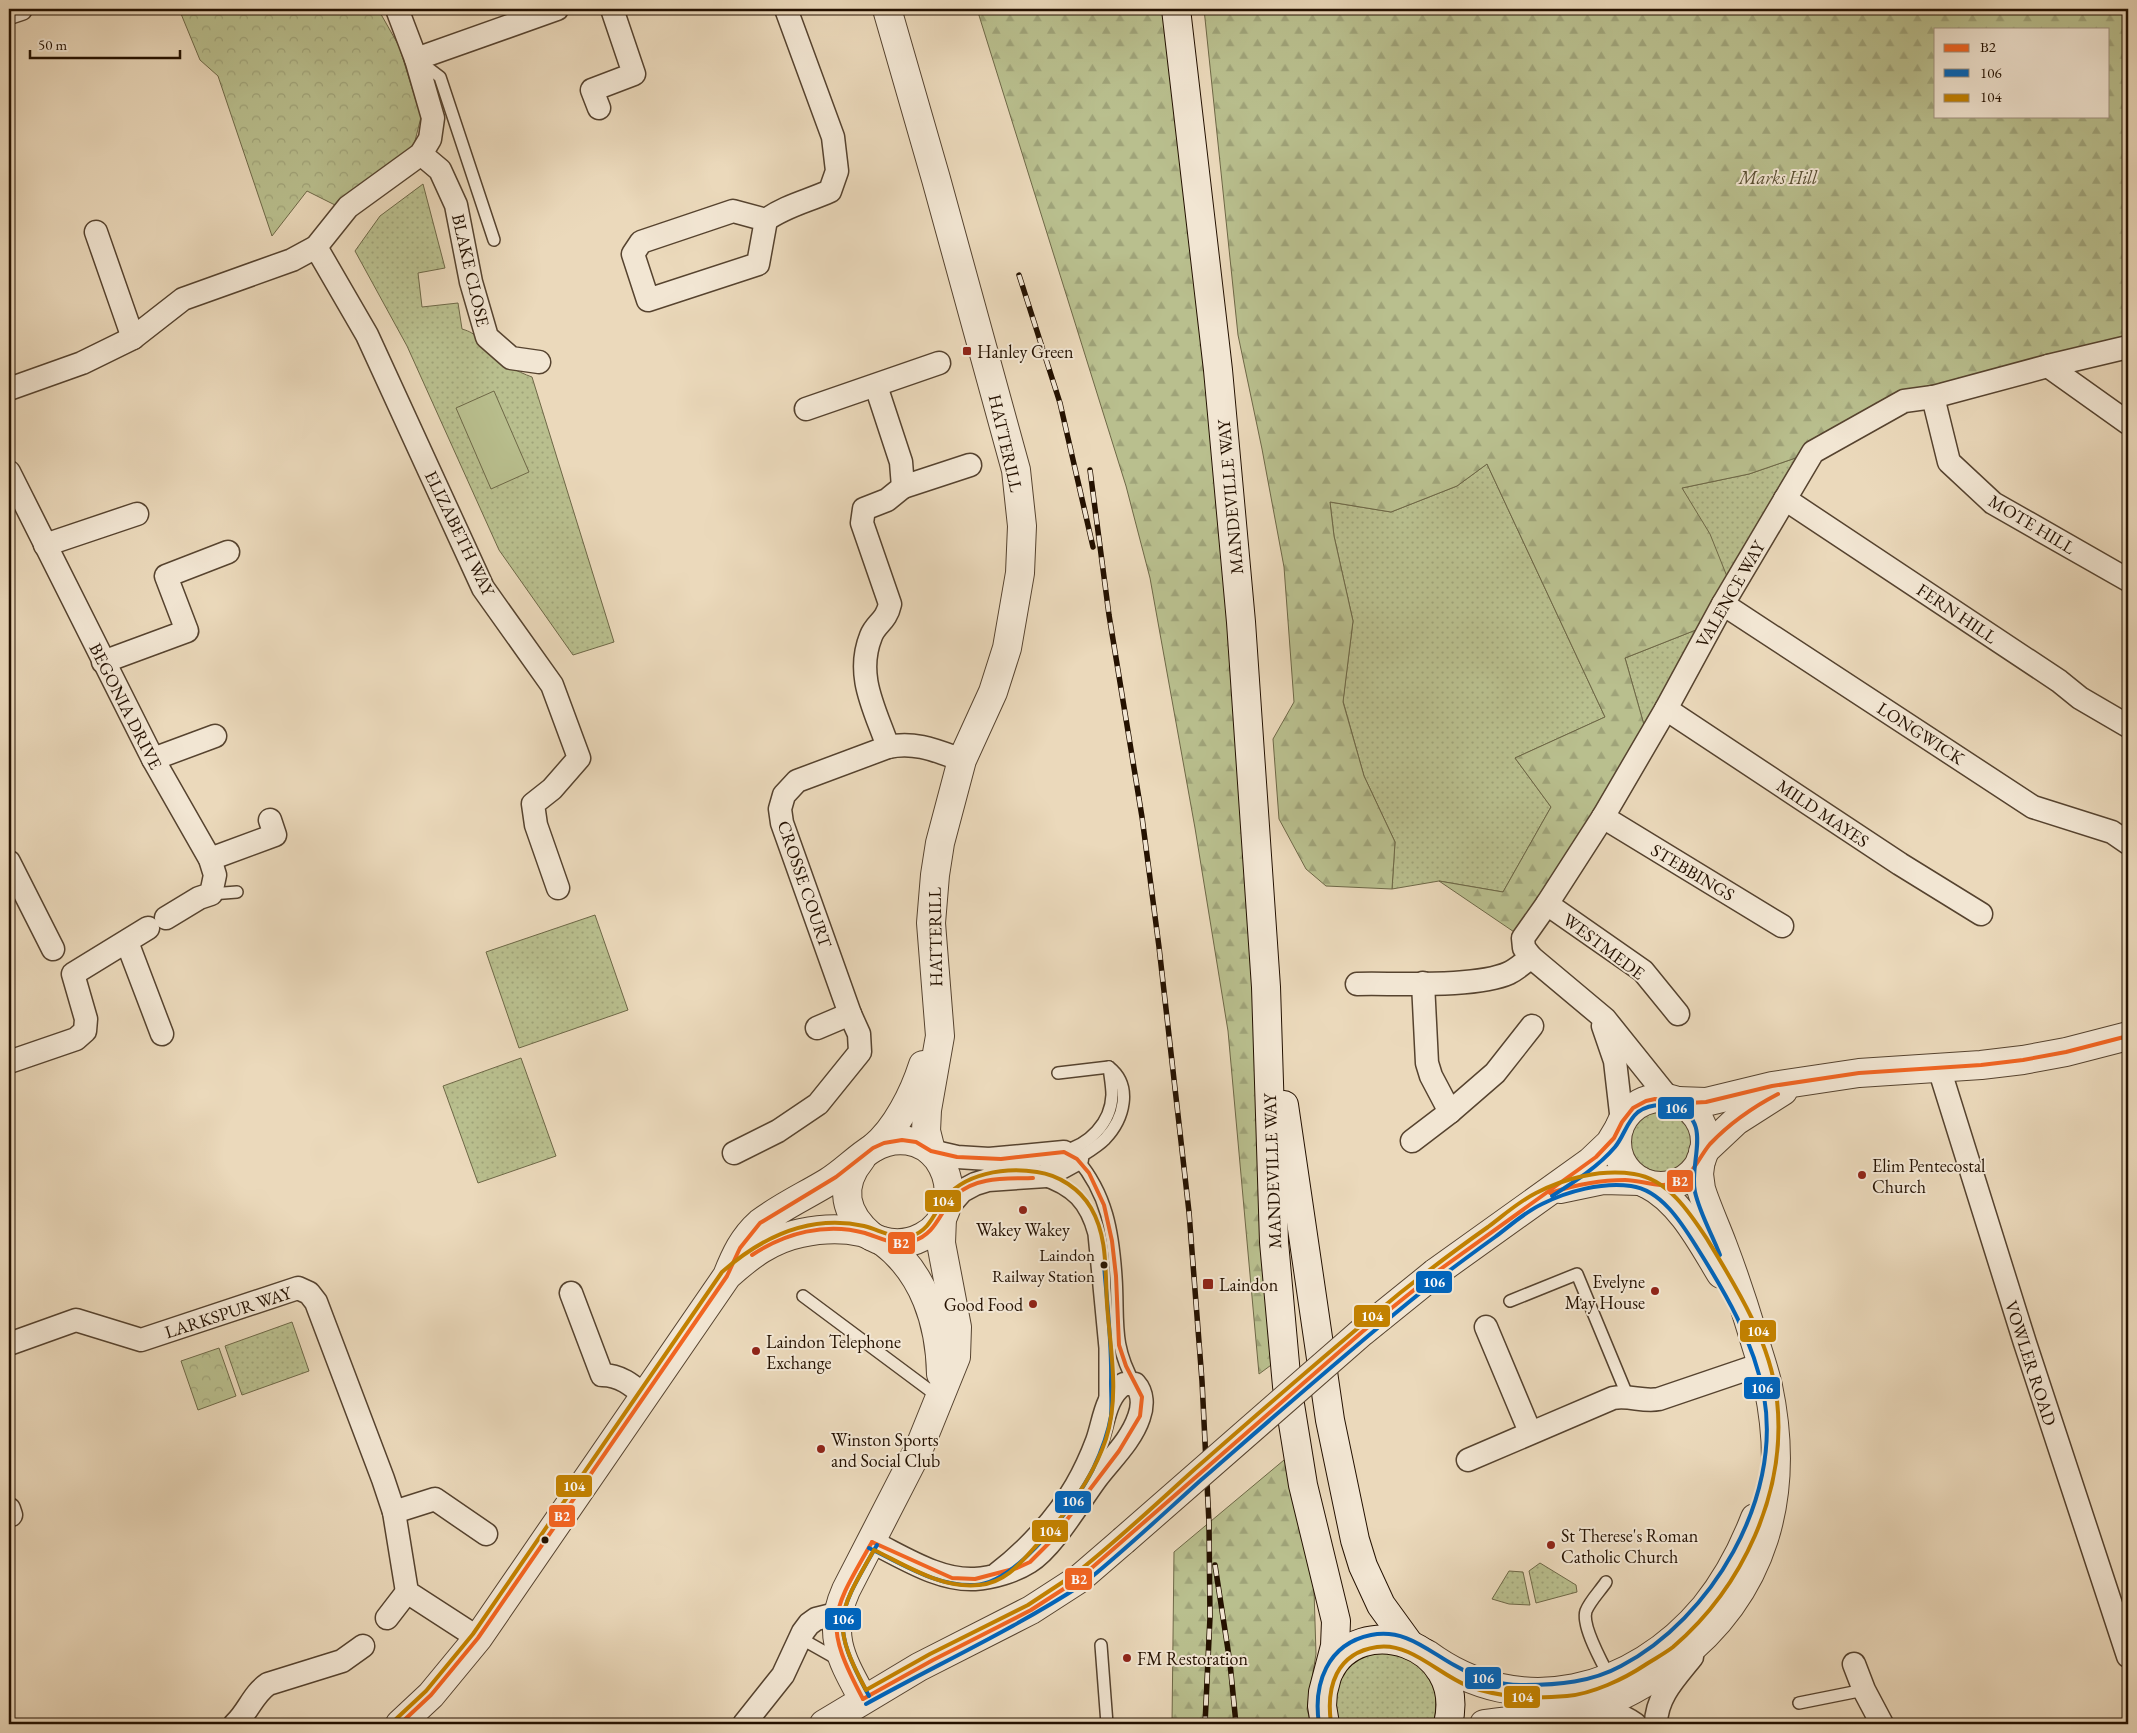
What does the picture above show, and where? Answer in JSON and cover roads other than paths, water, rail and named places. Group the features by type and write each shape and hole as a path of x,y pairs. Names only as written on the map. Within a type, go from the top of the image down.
{"street":[{"path":"9,13 21,9"},
{"path":"9,389 82,363 133,338 183,299 292,260 316,247 348,207 421,154 430,139 433,118 416,59 397,9"},
{"path":"416,59 557,9"},
{"path":"599,108 592,90 634,74 612,9"},
{"path":"766,220 733,211 641,242 633,254 648,300 758,264 766,220 780,210 830,192 837,171 832,137 786,9"},
{"name":"HATTERILL","path":"886,9 1016,470 1022,526 1020,573 1008,648 993,692 962,760 940,843 935,875 932,923 939,1047 926,1110 926,1131 931,1151"},
{"name":"MANDEVILLE WAY","path":"1176,9 1203,226 1242,632 1266,987 1271,1198 1287,1386 1303,1485 1336,1622 1335,1646 1322,1706 1325,1724"},
{"name":"BLAKE CLOSE","path":"421,154 440,170 456,205 471,282 487,337 511,358 539,362"},
{"path":"96,232 133,338"},
{"name":"ELIZABETH WAY","path":"316,247 367,335 483,588 552,685 579,758 552,789 533,804 536,825 558,888"},
{"name":"VALENCE WAY","path":"1531,957 1524,948 1523,938 1548,904 1603,817 1666,709 1723,604 1813,452 1904,401 1933,397 2128,347"},
{"path":"806,409 939,363"},
{"path":"2048,366 2128,423"},
{"path":"876,386 901,462 903,487"},
{"name":"MOTE HILL","path":"1933,397 1949,462 1993,503 2128,580"},
{"path":"888,747 864,679 864,655 872,634 887,616 890,604 862,523 864,509 888,500 903,487 970,465"},
{"name":"BEGONIA DRIVE","path":"9,472 153,759 210,858 215,875 212,894"},
{"name":"FERN HILL","path":"1786,499 2080,698 2128,726"},
{"path":"45,545 138,514"},
{"path":"103,662 187,631 166,576 228,552"},
{"name":"LONGWICK","path":"1723,604 2033,806 2112,832 2128,843"},
{"name":"MILD MAYES","path":"1666,709 1900,864 1981,914"},
{"path":"153,759 215,736"},
{"name":"CROSSE COURT","path":"734,1154 778,1131 818,1104 860,1052 859,1034 850,1014 787,836 780,809 784,795 797,781 888,747 903,744 923,746 962,760"},
{"name":"STEBBINGS","path":"1603,817 1782,926"},
{"path":"210,858 275,835 270,820"},
{"path":"9,862 54,949"},
{"path":"9,1062 76,1039 85,1031 86,1019 73,974 199,898 212,894"},
{"name":"WESTMEDE","path":"1548,904 1643,971 1678,1014"},
{"path":"127,942 162,1034"},
{"path":"1357,984 1423,983 1496,977 1508,973 1531,957 1589,1004 1615,1031 1674,1100 1689,1108 1701,1125 1705,1137 1699,1174 1701,1189 1729,1262 1762,1364 1771,1400 1774,1436 1774,1485 1766,1534 1749,1578 1722,1619 1665,1691 1658,1707 1656,1724"},
{"path":"1423,983 1427,1063 1431,1076 1450,1112"},
{"name":"MANDEVILLE WAY","path":"1266,987 1323,1380 1344,1493 1357,1547 1371,1585 1387,1615 1419,1650"},
{"name":"HATTERILL","path":"876,1238 854,1219 847,1196 850,1174 900,1114 914,1088 929,1047 936,998"},
{"path":"1589,1004 1600,1018 1611,1046 1617,1072 1620,1125 1616,1144 1620,1160 1628,1172 1672,1204 1698,1237 1728,1287 1753,1335"},
{"path":"817,1028 850,1014"},
{"path":"1412,1141 1450,1112 1495,1073 1532,1026"},
{"path":"824,1724 863,1699 933,1660 1031,1610 1064,1590 1093,1568 1362,1332 1435,1273 1602,1152 1614,1138 1620,1125 1633,1108 1639,1104 1655,1099 1706,1102 1763,1088 1859,1073 2023,1060 2074,1051 2128,1036"},
{"name":"VOWLER ROAD","path":"1939,1068 2028,1352 2128,1656"},
{"path":"1540,1197 1570,1186 1592,1182 1643,1183 1663,1186 1682,1180 1692,1173 1702,1156 1726,1129 1752,1109 1790,1088 1810,1080"},
{"name":"HATTERILL","path":"400,1724 431,1695 478,1638 727,1276 741,1245 750,1232 760,1223 836,1177 868,1152 884,1144 902,1140 916,1142 931,1151 943,1167 947,1177 949,1198 945,1213 933,1230 912,1242 901,1243 876,1238 862,1232 813,1231 786,1237 756,1252 727,1276"},
{"path":"931,1151 958,1157 989,1159 1066,1156"},
{"path":"863,1699 844,1664 838,1644 836,1614 846,1590 920,1446 952,1370 957,1348 956,1327 941,1243 945,1213 962,1191 975,1184 988,1180 1046,1176 1066,1156"},
{"path":"876,1238 900,1256 910,1269 930,1307 936,1326 940,1350 940,1398"},
{"name":"LARKSPUR WAY","path":"9,1344 76,1320 141,1340 298,1288 309,1293 316,1302 363,1424 394,1512 407,1592"},
{"path":"571,1293 602,1375 611,1375 627,1382 645,1396"},
{"path":"1486,1327 1530,1432"},
{"path":"1468,1460 1604,1401 1619,1397 1641,1400 1659,1399 1762,1364"},
{"path":"872,1542 952,1578 975,1579 997,1574 1023,1565 1039,1554 1050,1542 1119,1451 1140,1416 1142,1397 1135,1384 1124,1384 1116,1391 1084,1472 1064,1504 1032,1542 997,1574"},
{"path":"1419,1650 1450,1670 1469,1679 1518,1692 1545,1693 1568,1690 1610,1678 1632,1666 1667,1644 1693,1620 1714,1595 1734,1564 1753,1524 1772,1464 1774,1436"},
{"path":"394,1512 435,1499 486,1534"},
{"path":"387,1618 407,1592 478,1638"},
{"path":"744,1724 783,1675 800,1638 809,1624 816,1619 836,1614"},
{"path":"1577,1712 1606,1703 1653,1678 1684,1656 1722,1619"},
{"name":"MANDEVILLE WAY","path":"1327,1678 1338,1658 1361,1644 1384,1640 1405,1643 1437,1663 1445,1676 1450,1691 1451,1711 1448,1724"},
{"path":"235,1724 243,1716 261,1689 268,1684 342,1661 363,1646"},
{"path":"1854,1664 1864,1690 1882,1724"},
{"path":"1484,1724 1577,1712 1608,1711 1635,1724"}],"lane":[{"path":"416,59 440,77 494,240"},
{"path":"212,894 237,892"},
{"path":"1066,1156 1069,1150 1087,1141 1101,1125 1112,1097 1109,1067"},
{"path":"1058,1073 1109,1067 1117,1073 1123,1084 1123,1106 1112,1130 1099,1144 1066,1156"},
{"path":"1066,1156 1089,1173 1104,1205 1112,1241 1116,1276 1118,1345 1135,1384"},
{"path":"1037,1178 1067,1191 1080,1202 1086,1210 1092,1226 1098,1265 1104,1348 1105,1415"},
{"path":"1510,1301 1577,1274 1628,1397"},
{"path":"803,1296 940,1398"},
{"path":"1606,1582 1587,1609 1585,1616 1587,1626 1610,1678"},
{"path":"800,1638 844,1664"},
{"path":"1101,1645 1106,1724"},
{"path":"1799,1703 1864,1690"}],"railway":[{"path":"1019,275 1060,403 1093,547"},
{"path":"1090,470 1109,615 1142,817 1159,947 1189,1212 1202,1381 1209,1523 1210,1617 1205,1724"},
{"path":"1215,1565 1230,1663 1236,1724"}],"place":[{"name":"Hanley Green","path":"967,351"},
{"name":"Elim Pentecostal Church","path":"1862,1175"},
{"name":"Wakey Wakey","path":"1023,1210"},
{"name":"Laindon Railway Station","path":"1104,1265"},
{"name":"Laindon","path":"1208,1284"},
{"name":"Evelyne May House","path":"1655,1291"},
{"name":"Good Food","path":"1033,1304"},
{"name":"Laindon Telephone Exchange","path":"756,1351"},
{"name":"Winston Sports and Social Club","path":"821,1449"},
{"name":"St Therese's Roman Catholic Church","path":"1551,1545"},
{"name":"FM Restoration","path":"1127,1658"}],"park label":[{"name":"Marks Hill","path":"1778,177"}]}
